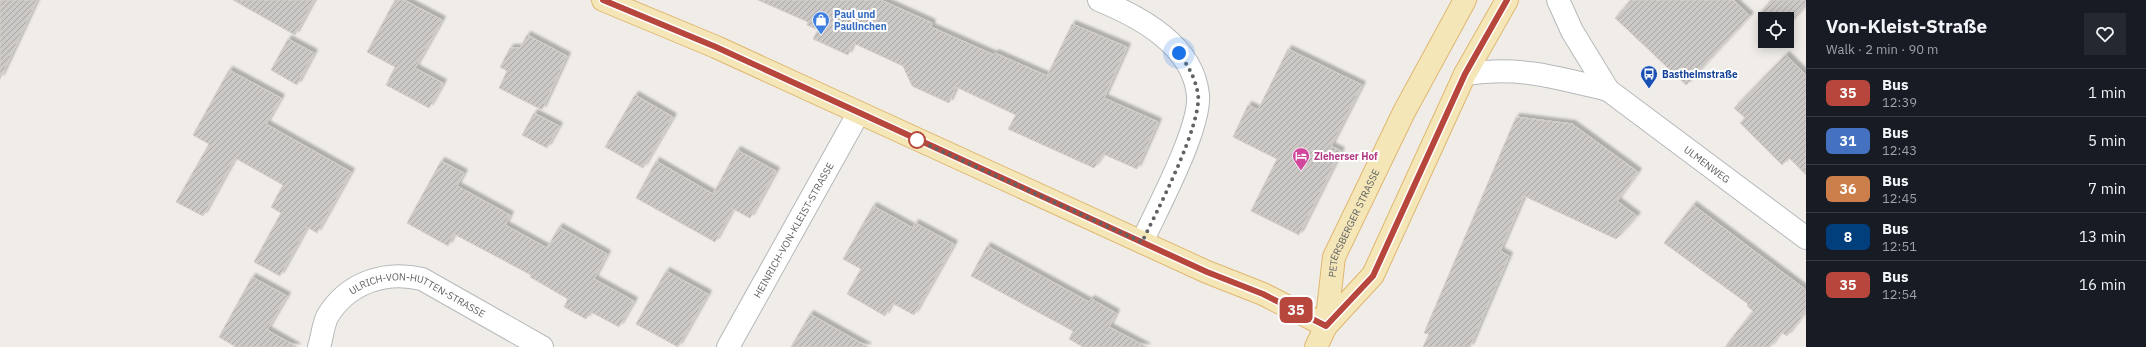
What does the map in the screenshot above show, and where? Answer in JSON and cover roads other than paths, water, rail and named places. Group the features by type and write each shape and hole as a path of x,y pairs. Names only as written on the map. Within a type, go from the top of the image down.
{"main road":[{"name":"PETERSBERGER STRASSE","path":"1326,326 1334,257 1404,112 1465,0"},
{"name":"PETERSBERGER STRASSE","path":"1316,347 1326,326 1373,276 1465,74 1507,0"},
{"path":"609,1 716,47 858,114 1207,272 1263,294 1326,326"}],"street":[{"path":"1100,0 1129,12 1172,43 1193,73 1198,96 1192,132 1142,242"},
{"name":"ULMENWEG","path":"1558,0 1572,31 1608,90 1806,238"},
{"name":"ULMENWEG","path":"1465,74 1492,70 1525,71 1608,90"},
{"name":"HEINRICH-VON-KLEIST-STRASSE","path":"728,347 858,114"},
{"name":"ULRICH-VON-HUTTEN-STRASSE","path":"319,347 327,318 339,302 355,288 370,280 405,275 422,279 542,347"}],"place":[{"name":"Paul und Paulinchen","path":"821,35"},
{"name":"Bastheimstraße","path":"1649,89"},
{"name":"Zieherser Hof","path":"1301,171"}]}
